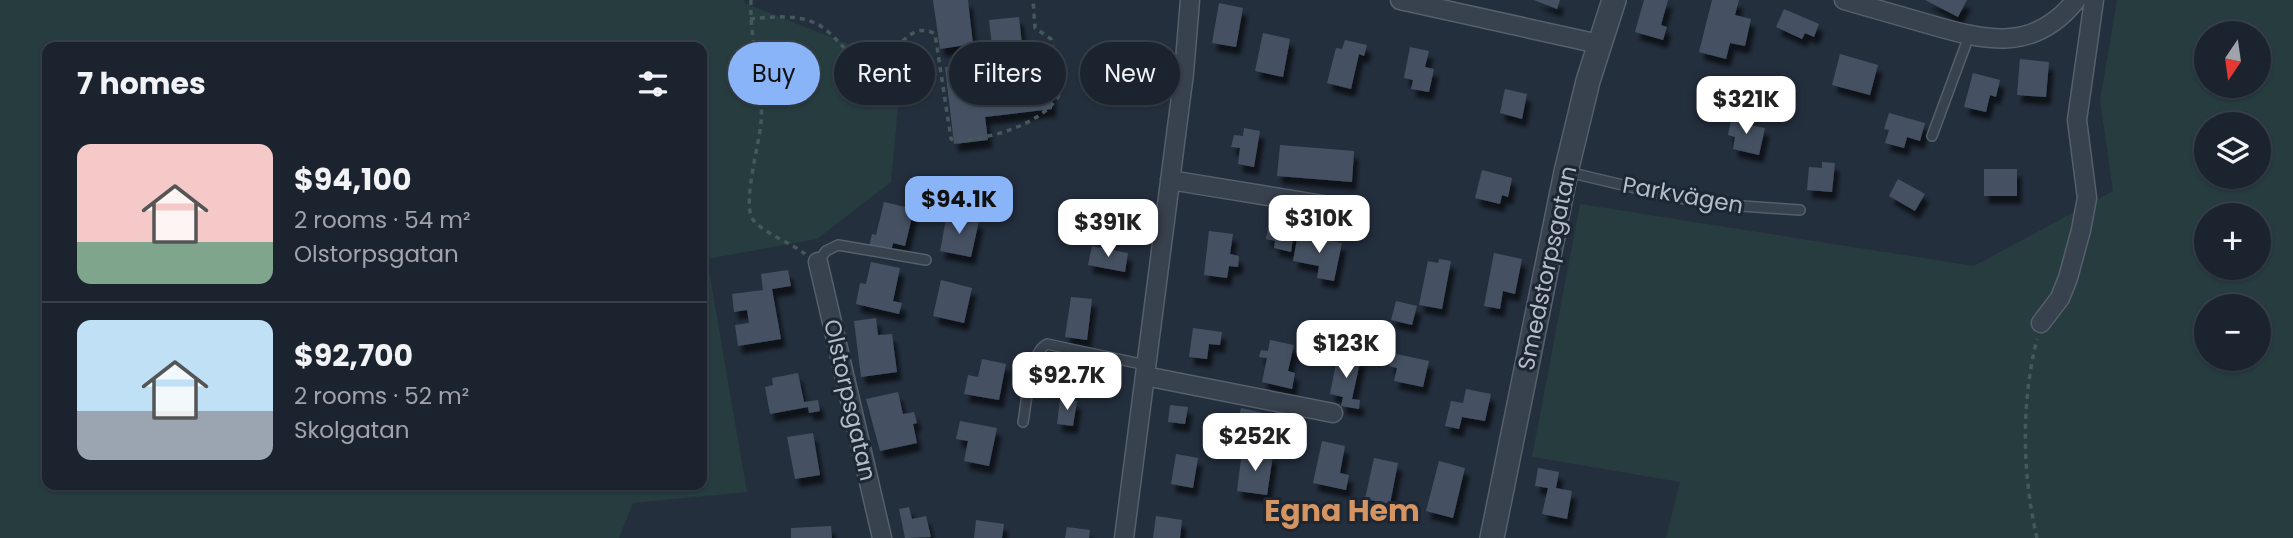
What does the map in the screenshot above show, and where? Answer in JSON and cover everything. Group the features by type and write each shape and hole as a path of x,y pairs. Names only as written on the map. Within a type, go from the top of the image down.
{"street":[{"path":"1124,538 1190,0"},
{"path":"1400,0 1598,44"},
{"name":"Smedstorpsgatan","path":"1492,538 1566,172 1598,44 1614,0"},
{"path":"1844,0 1969,36 2016,38 2047,27 2063,16 2076,0"},
{"path":"2041,323 2060,298 2068,278 2087,198 2077,120 2094,0"},
{"path":"1170,180 1323,205"},
{"name":"Olstorpsgatan","path":"818,262 882,538"},
{"path":"1146,371 1333,413"}],"lane":[{"path":"1933,135 1969,36"},
{"name":"Parkvägen","path":"1566,172 1673,197 1727,205 1800,210"},
{"path":"818,262 827,251 838,245 926,260"},
{"path":"1023,422 1035,357 1040,348 1047,344 1146,371"}],"path":[{"path":"751,0 750,19 762,94 750,214 755,223 798,248 811,264 818,262"},
{"path":"750,19 792,18 817,23 855,57 876,66 882,66 905,39 918,30 927,29 935,34 951,139 975,140 1002,134 1037,116 1059,95 1051,39 1035,28 1033,0"},
{"path":"2037,538 2029,507 2025,442 2031,361 2041,323"}],"green space":[{"path":"0,0 744,0 744,3 843,42 834,42 834,105 898,105 891,182 817,239 707,259 747,492 633,503 619,538 0,538"},
{"path":"2117,0 2293,0 2293,538 1666,538 1680,482 1532,457 1580,204 1974,266 2113,191 2100,100"}],"building":[{"path":"933,0 968,0 973,42 949,42 949,48 940,49"},
{"path":"1534,0 1560,0 1557,9"},
{"path":"1644,0 1668,0 1661,25 1667,27 1663,40 1635,32"},
{"path":"1712,0 1739,0 1735,15 1751,19 1745,46 1730,43 1726,59 1699,52"},
{"path":"1925,0 1967,0 1958,17"},
{"path":"1219,3 1243,8 1236,47 1212,43"},
{"path":"1784,9 1819,24 1814,37 1805,33 1802,39 1776,27"},
{"path":"1019,17 1022,42 992,42 989,20"},
{"path":"1263,33 1290,39 1283,77 1255,71"},
{"path":"1345,40 1367,45 1364,56 1359,54 1351,89 1327,83 1336,48 1342,49"},
{"path":"1410,47 1429,51 1425,67 1434,69 1429,92 1411,89 1413,80 1404,78"},
{"path":"1840,54 1878,65 1870,95 1832,85"},
{"path":"2020,59 2049,62 2046,97 2017,95"},
{"path":"945,67 949,67 949,101"},
{"path":"1973,73 2000,80 1996,97 1990,95 1986,112 1964,107"},
{"path":"1505,89 1527,94 1522,119 1500,113"},
{"path":"949,105 1052,105 1052,109 985,117 988,140 954,144"},
{"path":"1889,113 1925,123 1920,141 1907,137 1904,148 1885,143 1889,130 1884,129"},
{"path":"1732,116 1751,120 1750,125 1765,128 1759,155 1733,149 1735,137 1728,135"},
{"path":"1244,128 1260,131 1254,167 1238,164 1240,148 1231,147 1234,135 1243,136"},
{"path":"1280,145 1354,151 1352,182 1277,176"},
{"path":"1822,162 1835,163 1832,192 1807,190 1809,167 1822,168"},
{"path":"1984,169 2017,169 2017,196 1984,196"},
{"path":"1482,170 1512,178 1508,197 1502,195 1500,204 1475,198"},
{"path":"1898,179 1925,194 1915,211 1889,196"},
{"path":"884,202 914,209 905,246 893,243 891,252 869,247 872,234 876,235"},
{"path":"947,214 979,221 971,257 940,251"},
{"path":"1269,222 1295,226 1291,252 1274,248 1275,241 1266,239"},
{"path":"1209,231 1233,234 1230,254 1239,256 1238,267 1229,266 1227,278 1204,275"},
{"path":"1298,234 1342,243 1334,281 1317,278 1319,266 1293,261"},
{"path":"1092,246 1128,253 1125,272 1088,265"},
{"path":"1494,253 1522,259 1515,294 1503,291 1500,309 1484,306"},
{"path":"1439,259 1451,261 1442,309 1419,305 1428,261 1438,263"},
{"path":"871,262 900,268 893,301 902,303 899,314 856,304 860,283 866,284"},
{"path":"788,270 791,286 772,289 781,339 738,346 735,325 749,323 747,310 734,312 732,294 763,290 761,274"},
{"path":"941,280 972,288 964,323 933,316"},
{"path":"1071,297 1092,299 1087,340 1065,337"},
{"path":"1396,301 1417,306 1412,325 1391,320"},
{"path":"876,318 878,335 892,334 897,372 861,377 854,321"},
{"path":"1193,328 1222,332 1220,345 1209,344 1207,359 1189,357"},
{"path":"1270,340 1294,345 1288,371 1295,373 1292,389 1262,382 1267,358 1259,357 1261,350 1268,351"},
{"path":"1338,353 1361,358 1352,399 1360,400 1359,409 1341,406 1343,397 1330,394"},
{"path":"1392,353 1429,361 1423,387 1394,381 1397,368 1389,366"},
{"path":"982,359 1006,364 999,400 964,394 968,375 978,377"},
{"path":"798,373 804,402 818,400 820,411 809,413 808,407 770,414 765,387 773,385 772,378"},
{"path":"1466,389 1491,394 1485,421 1462,417 1459,429 1445,426 1451,401 1463,403"},
{"path":"898,392 903,414 914,412 917,423 913,424 917,443 880,451 866,399"},
{"path":"1060,399 1077,401 1073,426 1057,424"},
{"path":"1170,405 1188,407 1185,424 1168,422"},
{"path":"1241,408 1268,414 1263,432 1237,426"},
{"path":"1271,414 1290,418 1286,442 1266,438"},
{"path":"960,421 997,428 989,466 964,461 968,441 956,439"},
{"path":"813,433 820,475 795,479 787,437"},
{"path":"1322,441 1345,446 1340,473 1349,475 1346,490 1313,483"},
{"path":"1242,451 1273,455 1267,495 1237,491"},
{"path":"1176,454 1198,458 1193,488 1171,484"},
{"path":"1374,458 1398,463 1390,504 1365,499"},
{"path":"1439,461 1465,468 1453,518 1426,511"},
{"path":"1538,468 1559,472 1556,488 1572,491 1567,519 1542,514 1548,488 1535,486"},
{"path":"909,507 912,519 926,516 931,537 905,538 899,509"},
{"path":"1156,516 1182,520 1180,538 1153,538"},
{"path":"976,520 1004,524 1002,538 974,538"},
{"path":"831,526 832,538 791,538 791,528"},
{"path":"1067,527 1090,530 1089,538 1065,538"}],"district":[{"name":"Egna Hem","path":"1342,510"}]}
